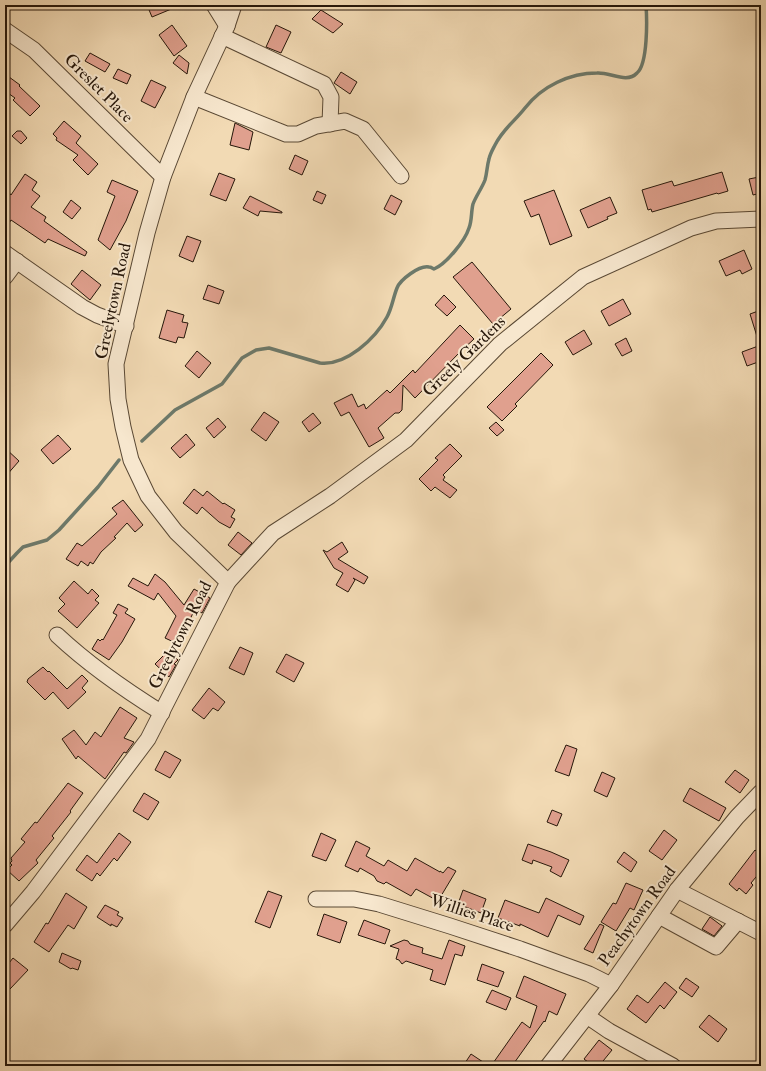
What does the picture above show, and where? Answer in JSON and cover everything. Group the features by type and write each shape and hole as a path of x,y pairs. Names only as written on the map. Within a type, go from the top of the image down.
{"street":[{"path":"214,5 225,31 324,84 331,97 330,124"},
{"name":"Greelytown Road","path":"5,925 33,892 148,739 228,582 176,532 148,496 131,460 123,427 118,399 116,364 162,177 194,97 225,31 234,5"},
{"name":"Greslet Place","path":"5,30 34,50 162,177"},
{"path":"194,97 286,134 298,134 316,126 345,121 363,129 401,176"},
{"name":"Greely Gardens","path":"228,582 273,533 330,496 406,440 500,344 584,277 690,228 716,221 761,219"},
{"path":"5,277 11,257 82,307 97,315 126,326"},
{"path":"57,635 78,654 128,692 162,713"},
{"name":"Peachytown Road","path":"548,1066 611,985 677,890 761,792"},
{"path":"677,890 761,933"},
{"name":"Willies Place","path":"316,899 354,899 393,908 520,949 588,974 611,985"},
{"path":"659,916 716,947 738,921"},
{"path":"587,1016 608,1031 673,1066"}],"building":[{"path":"147,5 181,5 152,17"},
{"path":"321,10 343,24 333,33 312,19"},
{"path":"172,25 187,46 174,56 159,35"},
{"path":"276,25 291,32 281,53 266,47"},
{"path":"90,53 110,64 105,72 85,61"},
{"path":"179,55 189,63 187,74 173,63"},
{"path":"118,69 131,75 127,84 113,78"},
{"path":"341,72 357,82 350,94 334,83"},
{"path":"5,74 20,85 19,86 40,106 30,116 13,100 15,98 5,91"},
{"path":"151,80 166,87 155,108 141,101"},
{"path":"64,121 81,136 76,143 98,164 88,175 73,160 78,155 56,140 57,138 53,134"},
{"path":"235,123 253,132 249,150 230,145"},
{"path":"17,131 21,131 27,138 21,144 12,136"},
{"path":"295,155 308,161 302,175 289,169"},
{"path":"722,172 728,191 652,212 651,209 648,210 642,190 672,181 674,186"},
{"path":"219,173 235,179 226,201 210,195"},
{"path":"25,174 37,182 32,190 40,196 31,207 46,217 44,221 87,252 85,256 48,239 45,243 11,220 5,230 5,188 11,195"},
{"path":"759,177 761,193 753,195 749,179"},
{"path":"112,180 138,191 126,221 110,250 98,240 115,196 107,192"},
{"path":"554,190 572,236 550,245 539,214 531,217 524,201"},
{"path":"317,191 326,195 322,204 313,200"},
{"path":"391,195 402,201 395,215 384,209"},
{"path":"250,196 282,213 260,211 258,216 243,208"},
{"path":"610,197 617,213 588,228 580,210"},
{"path":"71,200 81,208 72,219 63,212"},
{"path":"187,236 201,241 193,262 179,256"},
{"path":"744,250 752,269 742,274 740,270 726,276 719,261"},
{"path":"472,262 511,309 493,324 453,277"},
{"path":"82,270 101,285 90,300 71,284"},
{"path":"208,285 224,291 219,304 203,299"},
{"path":"444,295 456,307 447,316 435,305"},
{"path":"623,299 631,314 609,326 601,311"},
{"path":"167,310 184,315 182,322 188,323 184,338 178,337 176,343 159,338"},
{"path":"761,310 761,343 759,343 750,314"},
{"path":"460,325 474,339 415,398 403,385 402,410 399,413 395,413 378,428 384,438 369,447 349,412 341,416 334,403 352,394 358,407 364,404 366,409 387,390 390,393 413,370 415,373"},
{"path":"584,330 592,344 573,355 565,342"},
{"path":"626,338 632,351 622,356 615,344"},
{"path":"761,345 761,361 747,366 742,352"},
{"path":"197,351 211,363 199,378 185,366"},
{"path":"541,353 553,365 515,404 517,406 502,421 487,407"},
{"path":"264,412 279,422 266,441 251,430"},
{"path":"313,413 321,423 309,432 302,422"},
{"path":"218,418 226,427 214,438 206,428"},
{"path":"496,422 504,430 497,436 489,428"},
{"path":"186,434 195,445 180,458 171,448"},
{"path":"58,435 71,449 53,464 41,450"},
{"path":"450,444 462,456 443,475 445,477 443,480 457,490 450,498 435,487 431,491 419,479 438,460 435,458"},
{"path":"5,448 19,461 5,477"},
{"path":"194,489 203,496 207,491 223,504 224,503 235,510 231,517 235,519 230,528 219,522 202,507 197,514 183,503"},
{"path":"123,500 143,525 135,532 127,523 114,537 116,538 101,552 93,564 90,562 88,566 81,561 78,566 66,559 77,543 82,546 117,514 112,508"},
{"path":"238,532 252,543 241,555 228,545"},
{"path":"342,542 348,552 338,559 368,577 364,584 353,578 355,580 348,592 336,585 343,573 334,568 323,550 327,552"},
{"path":"155,574 165,582 184,605 194,589 210,598 202,613 195,609 178,644 165,638 176,616 158,593 154,600 128,586 133,578 148,586"},
{"path":"74,581 88,594 92,589 99,596 95,600 99,603 77,628 58,611 65,604 59,598"},
{"path":"118,604 128,609 125,613 135,619 122,642 109,660 92,649 98,639 100,641 102,639 103,640 117,615 113,613"},
{"path":"240,647 253,653 244,675 229,668"},
{"path":"168,651 178,660 174,664 176,665 169,677 155,664"},
{"path":"286,654 304,663 294,682 276,672"},
{"path":"43,667 67,689 82,675 88,681 82,688 86,692 68,709 53,692 45,700 27,682 28,679"},
{"path":"209,688 225,702 218,711 213,708 204,719 192,710"},
{"path":"120,707 137,718 124,738 134,742 126,753 124,752 105,779 78,756 76,759 62,739 74,730 86,745 95,732 101,737"},
{"path":"566,745 577,749 569,776 555,771"},
{"path":"165,751 181,760 170,778 155,770"},
{"path":"735,770 749,780 740,793 725,782"},
{"path":"602,772 615,778 607,797 594,791"},
{"path":"68,783 83,793 70,811 71,812 52,836 54,838 36,860 38,863 19,881 7,870 12,865 10,863 12,861 11,858 25,842 21,839 35,822 37,823"},
{"path":"690,788 726,808 719,821 683,801"},
{"path":"144,793 159,802 148,820 133,811"},
{"path":"552,810 562,814 557,826 547,822"},
{"path":"664,830 677,840 662,860 649,851"},
{"path":"119,833 131,842 117,861 114,858 100,876 97,873 92,881 76,870 87,855 97,863"},
{"path":"321,833 336,840 326,861 312,856"},
{"path":"356,841 370,848 366,856 384,866 388,860 407,871 415,858 443,873 448,867 456,871 438,901 416,889 411,896 386,882 384,884 377,881 374,876 360,868 358,872 345,866"},
{"path":"528,844 569,860 561,877 550,871 552,867 533,860 532,864 522,860"},
{"path":"755,850 761,855 761,871 751,883 753,885 746,894 739,888 737,891 729,884"},
{"path":"624,852 637,862 631,872 617,862"},
{"path":"626,883 643,890 634,910 630,908 616,931 601,922 613,903 616,904"},
{"path":"463,890 486,899 481,913 458,904"},
{"path":"268,891 282,896 270,928 255,922"},
{"path":"66,893 87,907 74,929 68,925 49,952 34,942 46,923 48,924"},
{"path":"546,898 584,916 580,925 558,915 548,937 520,924 520,926 498,918 505,900 539,913"},
{"path":"105,905 119,912 117,915 123,918 117,927 111,924 111,926 97,917"},
{"path":"324,914 347,922 340,943 317,935"},
{"path":"710,917 722,926 714,936 702,929"},
{"path":"364,920 390,930 385,944 358,935"},
{"path":"600,924 604,926 593,953 584,949"},
{"path":"404,940 408,941 410,944 423,948 422,953 442,959 449,940 465,946 462,956 455,954 445,985 430,980 433,970 406,961 402,964 396,959 399,949 390,946"},
{"path":"62,953 81,961 78,970 71,969 59,962"},
{"path":"13,958 28,970 10,989 5,985 5,968"},
{"path":"482,964 504,972 498,987 477,980"},
{"path":"524,976 566,994 557,1015 549,1011 545,1022 544,1021 512,1066 491,1066 522,1022 530,1028 537,1006 516,997"},
{"path":"686,978 699,987 692,997 679,988"},
{"path":"665,982 677,992 664,1009 660,1005 646,1023 627,1009 637,995 648,1003"},
{"path":"492,990 511,998 506,1010 486,1002"},
{"path":"709,1015 727,1029 718,1042 699,1027"},
{"path":"599,1040 612,1050 599,1066 593,1066 584,1059"},
{"path":"471,1054 489,1066 463,1066"}],"waterway":[{"path":"142,441 175,410 222,384 242,358 256,350 269,348 320,363 330,363 349,356 359,349 382,325 390,310 397,288 402,281 420,268 431,267 434,269 439,266 449,257 464,239 470,225 473,204 485,180 492,150 498,139 532,100 548,87 577,75 602,73 628,78 637,73 641,68 645,51 646,5"},
{"path":"5,566 23,547 47,540 59,530 98,487 119,460"}]}
